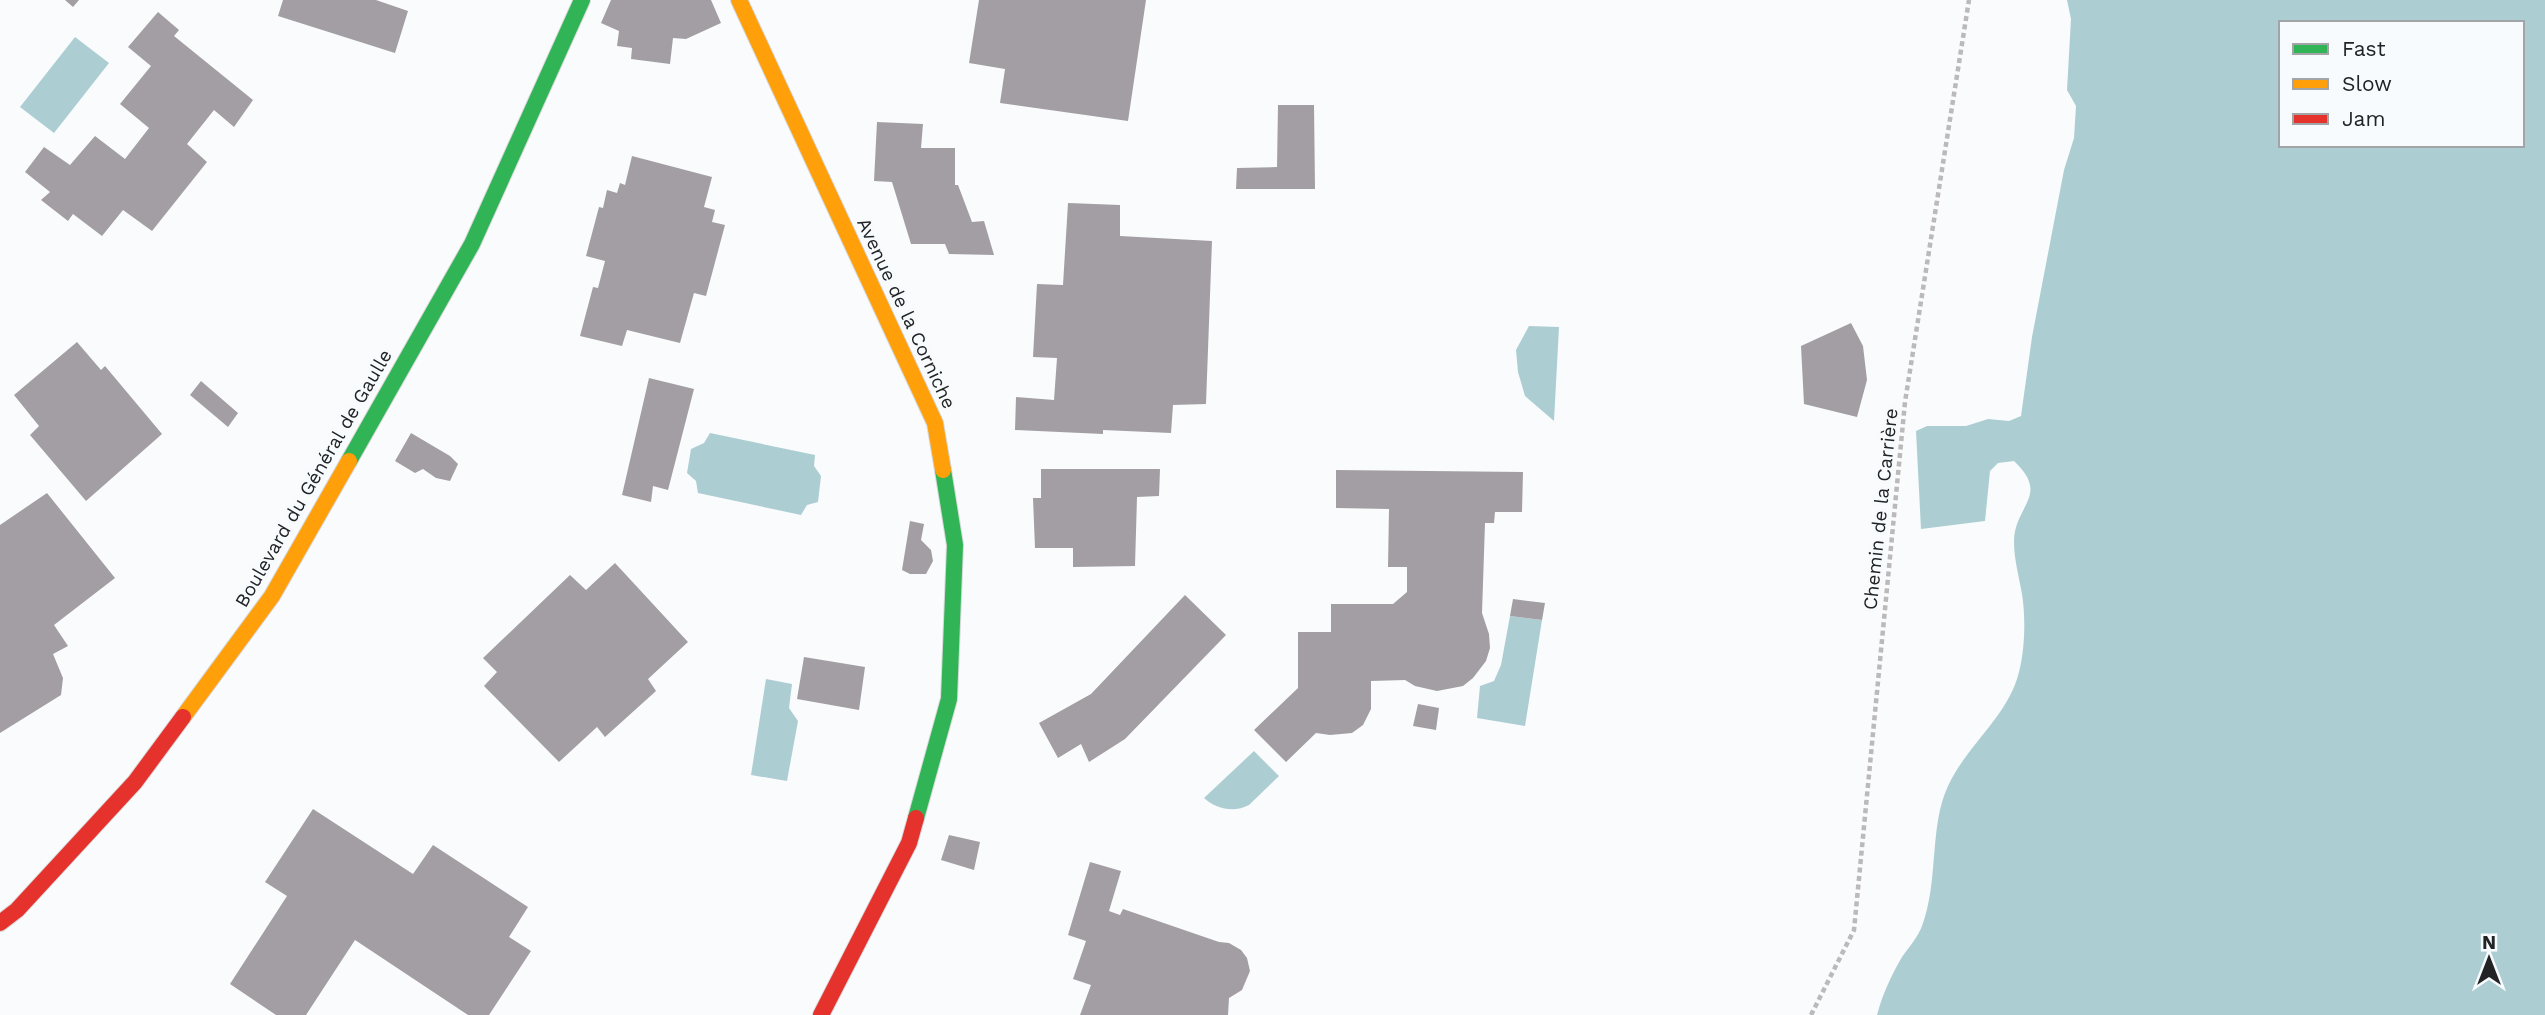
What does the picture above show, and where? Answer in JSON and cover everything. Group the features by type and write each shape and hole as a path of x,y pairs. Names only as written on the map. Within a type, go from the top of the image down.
{"street":[{"name":"Boulevard du Général de Gaulle","path":"0,923 17,910 135,782 272,596 472,244 582,0"},
{"name":"Avenue de la Corniche","path":"739,0 935,423 955,545 949,699 909,843 821,1015"}],"path":[{"name":"Chemin de la Carrière","path":"1811,1015 1854,930 1905,402 1969,0"}],"water":[{"path":"2067,0 2545,0 2545,1015 1877,1015 1894,971 1922,926 1931,891 1938,818 1948,786 2011,693 2022,659 2024,637 2022,594 2014,542 2019,519 2030,492 2030,483 2025,473 2014,461 1998,463 1990,471 1985,521 1921,529 1916,431 1927,426 1966,426 1988,419 2009,421 2021,416 2032,337 2064,170 2074,138 2076,106 2067,90 2071,19"},
{"path":"75,37 109,63 54,133 20,107"},
{"path":"1529,326 1559,327 1554,421 1525,396 1518,372 1516,350"},
{"path":"710,433 815,455 814,466 821,476 818,502 807,505 801,515 698,493 696,481 687,473 691,449 704,443"},
{"path":"1510,616 1542,620 1525,726 1477,718 1480,686 1494,681 1501,665"},
{"path":"766,679 792,684 789,708 798,721 787,781 751,775"},
{"path":"1254,751 1279,776 1249,805 1225,809 1204,798"}],"building":[{"path":"65,0 79,0 73,7"},
{"path":"283,0 376,0 408,11 395,53 278,16"},
{"path":"611,0 711,0 721,23 686,39 673,38 670,64 631,59 632,48 617,46 619,31 601,23"},
{"path":"979,0 1146,0 1128,121 1000,103 1005,69 969,63"},
{"path":"158,12 179,30 174,36 253,100 234,127 214,110 187,144 207,162 152,231 123,210 102,236 73,214 68,221 41,200 50,192 25,172 44,147 70,165 95,136 125,159 149,128 120,104 151,66 128,47"},
{"path":"1278,105 1314,105 1315,189 1236,189 1237,168 1277,167"},
{"path":"877,122 923,124 921,148 955,148 955,185 958,185 972,222 984,221 994,255 949,254 945,244 911,244 892,182 874,181"},
{"path":"632,156 712,177 704,207 715,210 712,222 725,225 706,296 694,293 680,343 627,330 622,346 580,336 593,287 598,288 605,261 586,256 599,207 603,208 607,190 617,193 620,183 625,185"},
{"path":"1068,203 1120,205 1120,236 1212,241 1206,404 1173,405 1171,433 1103,430 1103,434 1015,430 1016,397 1054,400 1057,358 1033,357 1037,284 1063,285"},
{"path":"1851,323 1863,346 1867,380 1857,417 1804,404 1801,346"},
{"path":"77,342 101,370 105,366 162,434 86,501 30,435 39,426 14,395"},
{"path":"649,378 694,389 668,490 653,486 651,502 622,495"},
{"path":"201,381 238,413 228,427 190,395"},
{"path":"411,433 450,456 458,464 450,481 436,478 423,469 415,473 395,461"},
{"path":"1041,469 1160,469 1159,496 1137,497 1135,566 1073,567 1073,548 1035,548 1033,498 1041,498"},
{"path":"1336,470 1523,472 1522,512 1495,512 1494,523 1485,523 1482,613 1489,634 1490,648 1486,661 1473,678 1463,686 1437,691 1415,686 1405,680 1371,681 1371,709 1363,725 1352,733 1316,733 1286,762 1254,730 1298,688 1298,632 1331,632 1331,604 1393,604 1407,592 1407,567 1388,567 1389,509 1336,508"},
{"path":"47,493 115,578 54,625 68,646 53,654 63,678 61,695 0,733 0,525"},
{"path":"910,521 924,524 921,540 931,550 933,561 926,574 910,574 902,570"},
{"path":"615,563 688,642 648,679 656,691 605,737 597,727 559,762 484,686 497,672 483,658 570,575 586,590"},
{"path":"1185,595 1226,635 1125,739 1089,762 1081,744 1058,758 1039,723 1091,694"},
{"path":"1513,599 1545,603 1542,620 1510,616"},
{"path":"804,657 865,667 859,710 797,699"},
{"path":"1418,704 1439,708 1436,730 1413,726"},
{"path":"313,809 413,874 433,845 528,907 509,937 531,951 489,1015 468,1015 355,940 306,1015 276,1015 230,984 287,896 265,882"},
{"path":"949,835 980,842 974,870 941,860"},
{"path":"1090,862 1121,871 1109,911 1120,915 1123,909 1219,942 1229,943 1241,950 1247,958 1250,971 1242,990 1229,998 1228,1015 1080,1015 1091,985 1073,979 1086,941 1068,935"}],"traffic: fast":[{"path":"349,461 472,244 582,0"},
{"path":"916,818 949,699 955,545 943,470"}],"traffic: slow":[{"path":"739,0 935,423 943,470"},
{"path":"183,717 272,596 349,461"}],"traffic: jam":[{"path":"0,923 17,910 135,782 183,717"},
{"path":"821,1015 909,843 916,818"}]}
